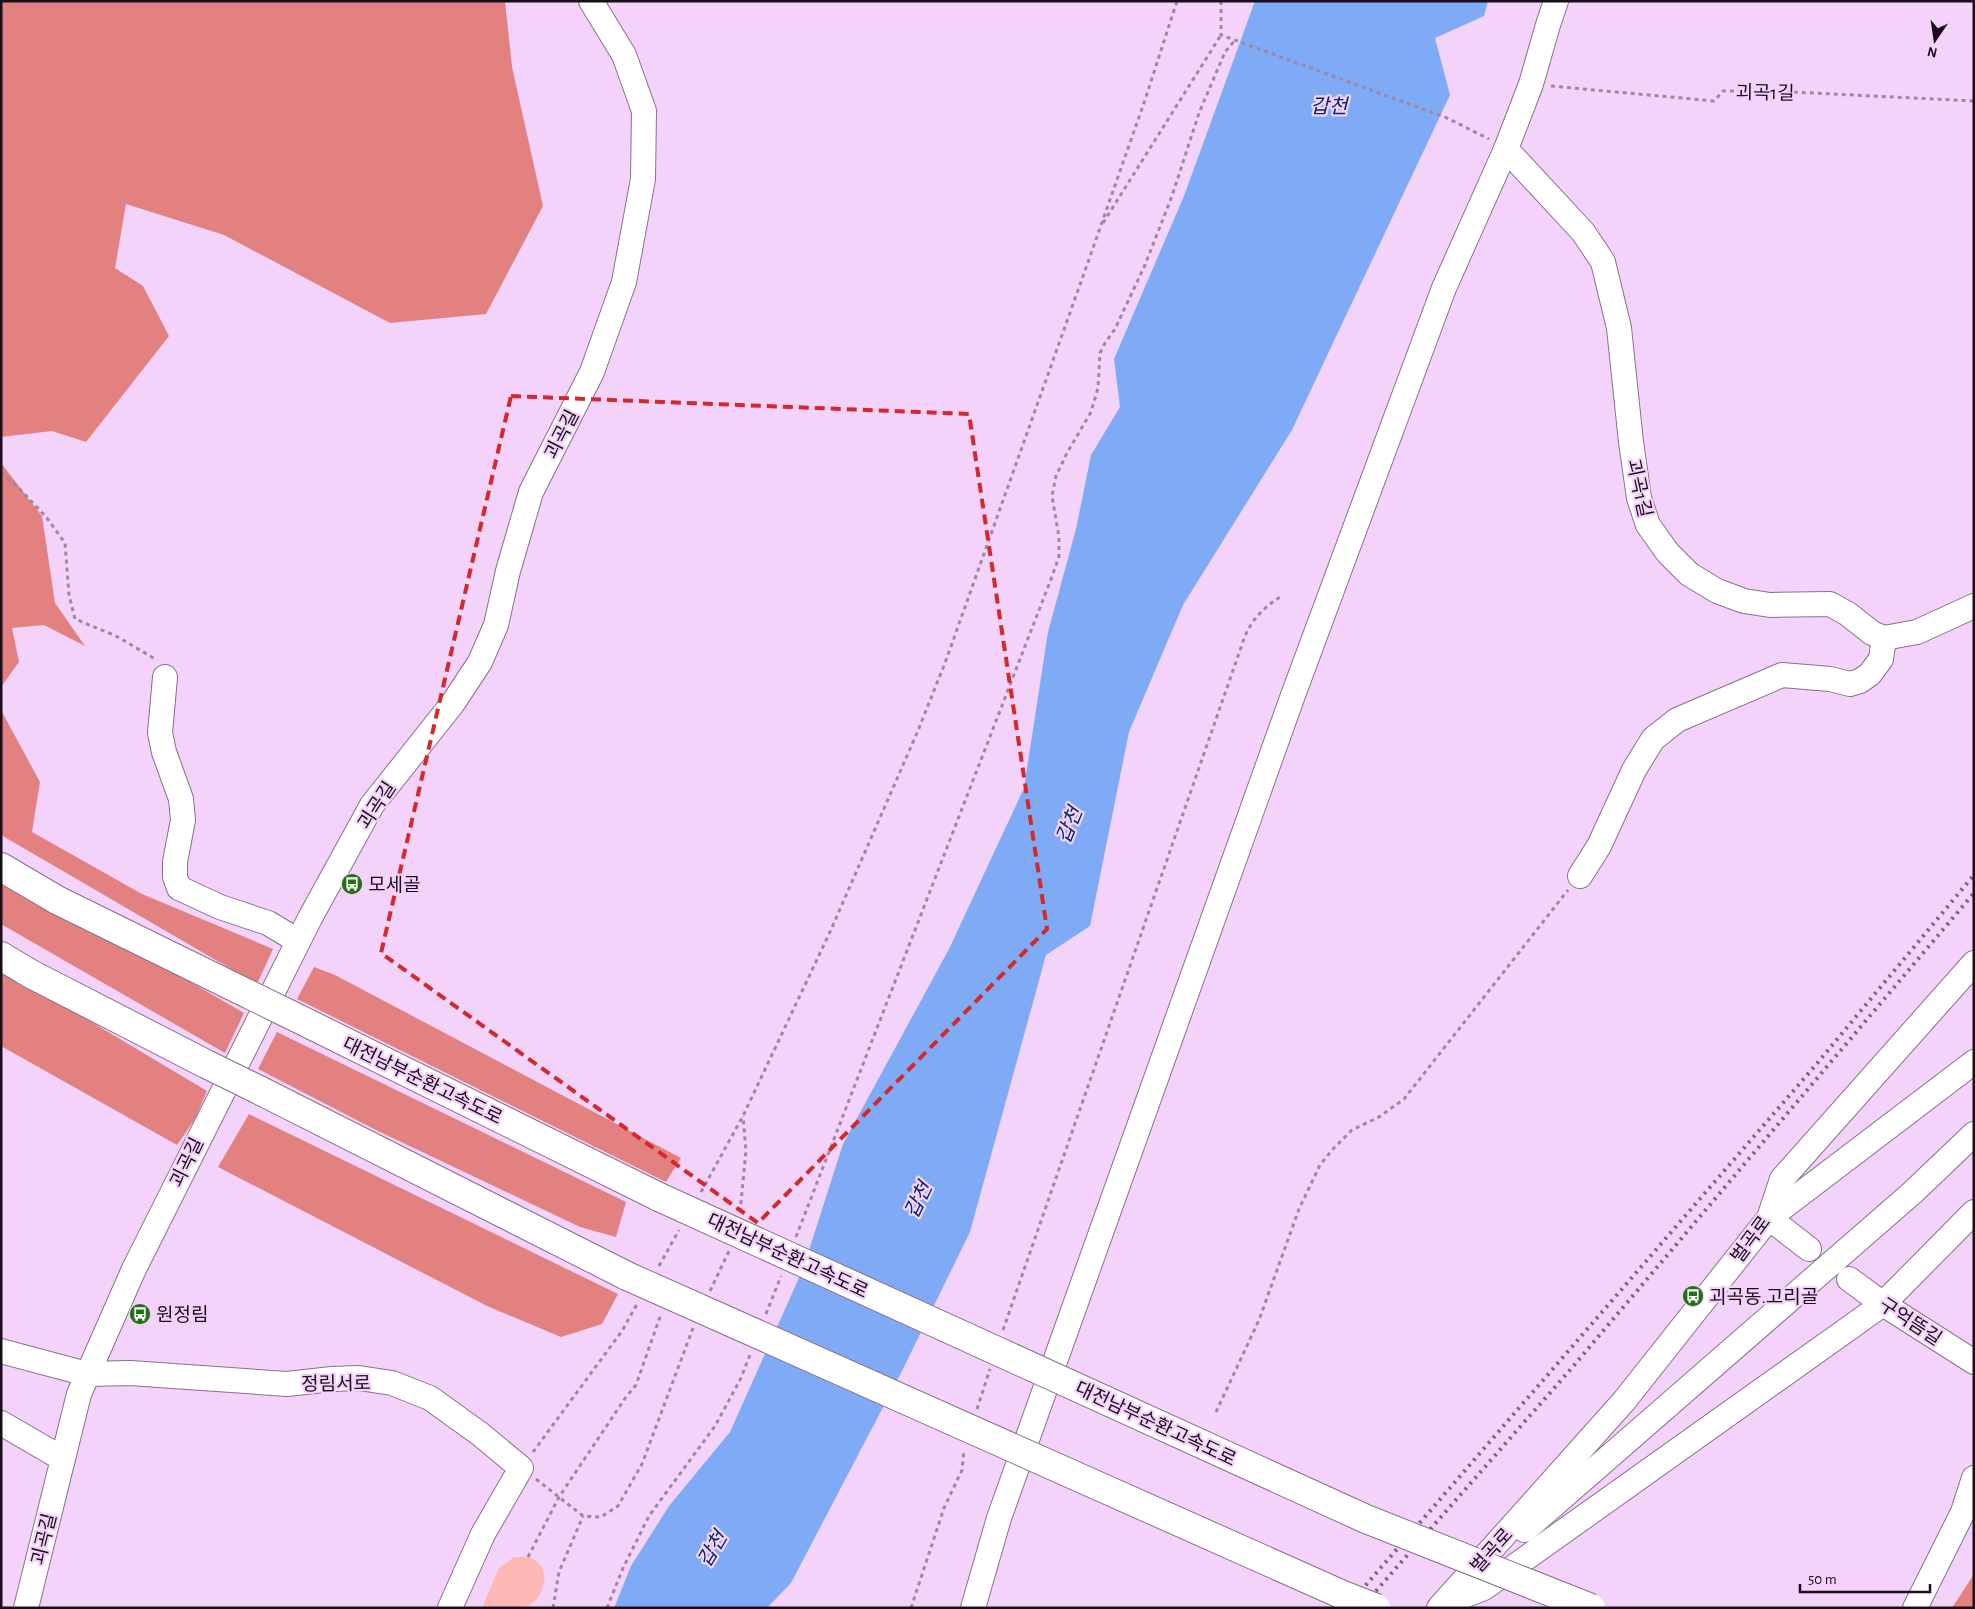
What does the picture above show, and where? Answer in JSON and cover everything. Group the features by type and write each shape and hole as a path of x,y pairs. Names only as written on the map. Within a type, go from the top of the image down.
{"highway":[{"name":"대전남부순환고속도로","path":"1,867 57,900 659,1196 1366,1519 1591,1608"},
{"path":"1,956 31,974 256,1089 634,1287 1376,1608"}],"street":[{"name":"괴곡길","path":"26,1608 79,1394 134,1269 298,941 372,806 453,703 480,662 496,626 508,571 531,492 592,372 624,282 643,179 644,111 624,55 591,1"},
{"path":"973,1608 1000,1518 1292,698 1444,288 1506,149 1531,84 1556,1"},
{"name":"괴곡1길","path":"1506,149 1583,232 1603,262 1619,328 1639,498 1648,525 1668,553 1689,574 1717,591 1744,601 1770,605 1830,604 1848,614 1872,633 1884,638"},
{"path":"1580,876 1599,846 1634,770 1653,739 1677,720 1782,675 1850,684 1860,681 1870,674 1881,659 1884,638 1917,632 1974,606"},
{"path":"165,677 160,733 164,752 181,799 183,820 175,862 175,877 179,888 220,907 268,923 298,941"},
{"name":"벌곡로","path":"1440,1606 1624,1401 1769,1218 1782,1179 1974,963"},
{"path":"1809,1249 1769,1218 1974,1062"},
{"name":"벌곡로","path":"1440,1606 1625,1442 1912,1193 1974,1134"},
{"path":"1440,1606 1484,1588 1883,1304 1974,1212"},
{"name":"구억뜸길","path":"1849,1279 1883,1304 1974,1362"},
{"name":"정림서로","path":"1,1351 87,1374 130,1374 288,1384 359,1378 392,1383 430,1398 480,1434 521,1468"},
{"path":"1,1423 63,1459"},
{"path":"450,1608 483,1534 521,1468"},
{"path":"1915,1608 1963,1512 1974,1478"}],"path":[{"path":"697,1198 743,1116 830,932 945,664 1145,100 1178,1"},
{"path":"1100,228 1221,35 1221,1"},
{"path":"1221,35 1447,118 1474,130"},
{"path":"793,1246 1053,574 1059,556 1059,538 1052,496 1056,476 1063,460 1091,412 1098,388 1100,354 1115,329 1145,266 1172,196 1199,113 1225,52 1235,40"},
{"name":"괴곡1길","path":"1531,84 1714,101 1723,91 1772,91 1974,101"},
{"path":"1,473 16,485 47,518 65,543 69,595 75,619 116,636 141,650 158,661 165,677"},
{"path":"1002,1331 1245,636 1252,620 1269,604 1283,595"},
{"path":"1216,1412 1259,1320 1299,1209 1320,1165 1352,1130 1379,1116 1404,1099 1513,958 1580,876"},
{"path":"740,1219 746,1151 743,1116"},
{"path":"655,1273 683,1223"},
{"path":"706,1299 731,1246"},
{"path":"765,1319 782,1274"},
{"path":"634,1287 622,1331 521,1468 583,1516 601,1517 618,1506 642,1464 694,1325"},
{"path":"528,1557 559,1497 636,1385 663,1309"},
{"path":"607,1608 623,1568 649,1516 715,1426 740,1380 751,1354"},
{"path":"974,1415 990,1368"},
{"path":"910,1608 944,1508 962,1470 965,1443"},
{"path":"552,1608 559,1572 583,1516"}],"highlighted area":[{"path":"511,396 969,414 1047,929 758,1223 381,953"}],"shaded area":[{"path":"1,1 505,1 512,67 543,206 486,314 390,323 224,235 126,204 115,268 143,286 169,336 86,442 52,431 1,437"},
{"path":"1,463 42,516 55,603 85,646 44,625 12,628 19,662 1,687"},
{"path":"1,710 40,782 32,832 142,894 273,949 257,984 1,835"},
{"path":"1,873 244,1013 225,1053 1,924"},
{"path":"314,967 335,975 681,1158 666,1182 297,999"},
{"path":"1,968 207,1091 195,1119 177,1145 1,1046"},
{"path":"277,1032 626,1202 616,1237 580,1227 376,1130 258,1069"},
{"path":"249,1114 618,1294 602,1324 561,1337 487,1306 218,1167"},
{"path":"514,1557 530,1558 542,1568 544,1582 538,1597 533,1603 523,1608 482,1608 499,1568"},
{"path":"1974,1574 1974,1608 1952,1608"}],"water":[{"name":"갑천","path":"1255,1 1488,1 1484,16 1435,38 1450,95 1292,430 1183,605 1129,732 1090,926 1046,955 970,1232 901,1373 791,1583 767,1608 614,1608 631,1566 669,1506 730,1432 803,1269 843,1144 949,949 1024,788 1048,632 1076,529 1091,455 1120,407 1114,359 1184,196"}],"railway":[{"path":"1346,1608 1814,1067 1974,875"},
{"path":"1361,1608 1570,1370 1974,893"}],"place":[{"name":"모세골","path":"352,884"},
{"name":"괴곡동.고리골","path":"1693,1296"},
{"name":"원정림","path":"140,1314"}]}
